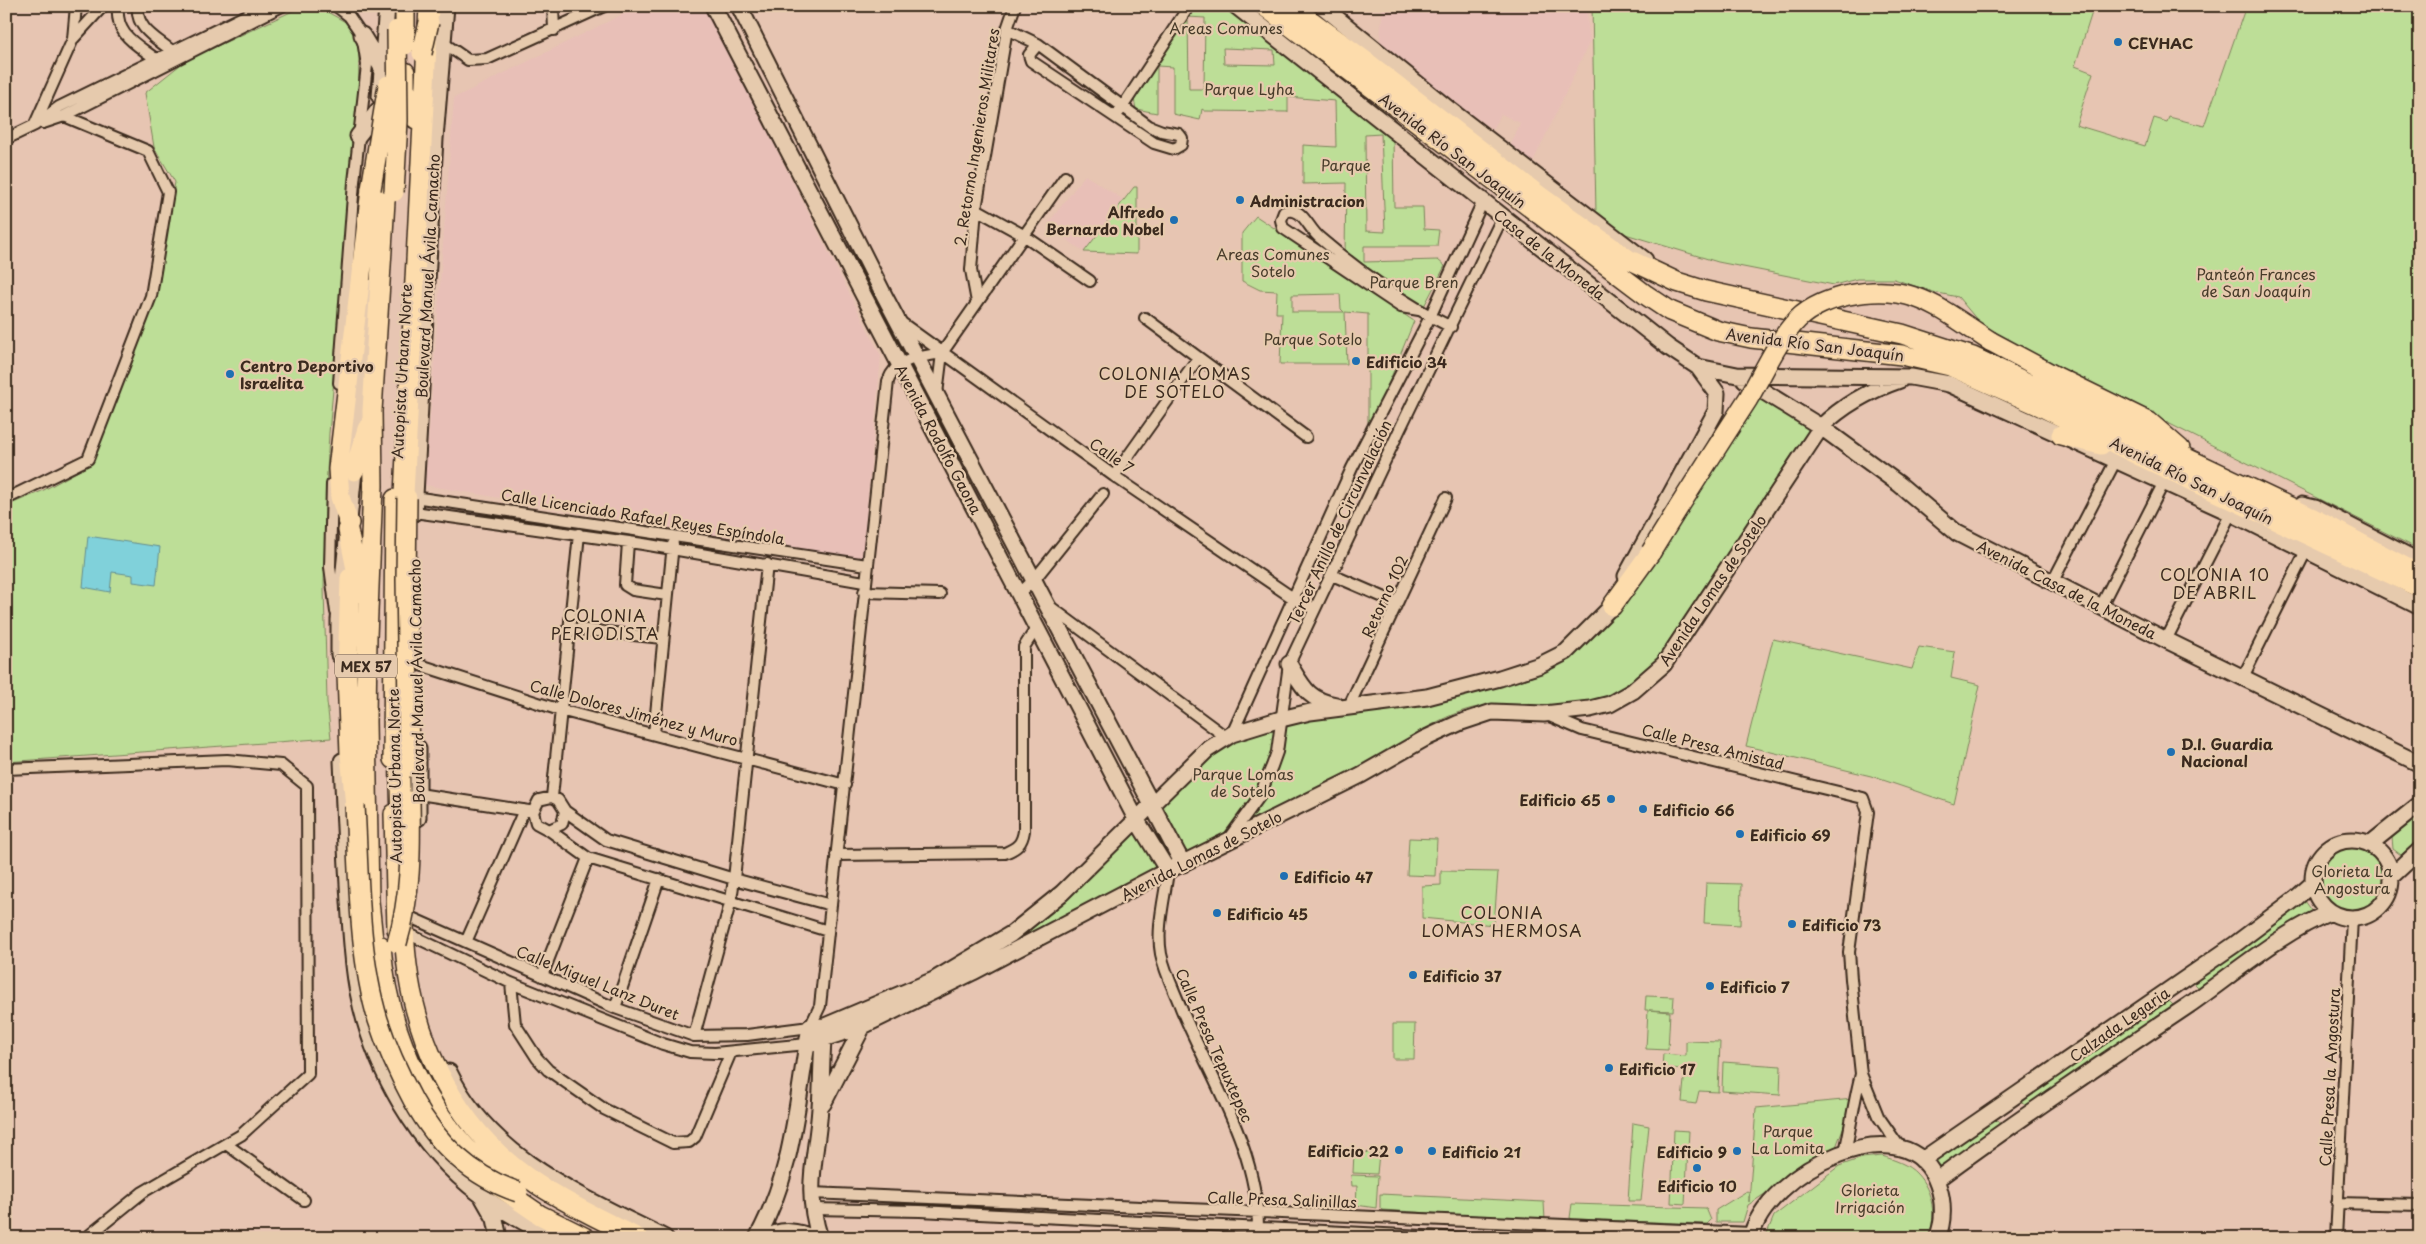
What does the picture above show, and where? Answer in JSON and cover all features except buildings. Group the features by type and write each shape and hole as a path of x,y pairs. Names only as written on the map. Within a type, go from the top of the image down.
{"highway":[{"name":"Autopista Urbana Norte","path":"397,6 397,30 407,120 394,520 393,766 405,939 401,984 413,1032 430,1073 462,1124 477,1142 510,1173 550,1200 623,1238"},
{"path":"406,6 405,64 407,120"},
{"name":"MEX 57","path":"406,6 406,36 386,171 372,411 373,486 367,637 366,772 369,901 377,977 385,1012 398,1052 416,1090 435,1121 464,1154 501,1189 540,1215 586,1238"},
{"name":"Autopista Urbana Norte","path":"430,6 419,73 407,120 376,596 376,800 383,966 391,1008 408,1056 425,1091 444,1122 486,1168 518,1192 553,1214 598,1238"},
{"name":"Boulevard Manuel Ávila Camacho","path":"430,6 427,26 401,556 400,749 407,967 420,1030 441,1078 471,1124 505,1159 536,1184 638,1238"},
{"name":"Avenida Río San Joaquín","path":"1264,6 1646,296 1670,310 1718,331 1751,338 1902,355 1942,363 2040,406 2141,457 2418,583"},
{"name":"Avenida Río San Joaquín","path":"1291,6 1364,60 1458,134 1628,259 1677,282 1740,300 1863,325 1935,343 1973,357 2278,501 2418,583"},
{"path":"427,26 433,40 432,124 435,139"},
{"path":"397,30 371,189 346,470 340,497 349,526 356,569 351,666 354,797 370,982 378,1019 392,1058 419,1110 446,1147 476,1173 518,1192"},
{"path":"1612,606 1651,552 1753,390 1785,335 1800,318 1821,304 1842,296 1869,291 1898,292 1913,296 1935,306 1990,342 2149,422 2192,460"},
{"path":"346,470 372,411"},
{"path":"405,939 404,920 411,866 406,580 412,502 411,450 419,414"},
{"path":"2061,435 2141,457"},
{"path":"400,749 416,655"}],"main road":[{"path":"346,470 375,205 379,108 387,6"},
{"name":"Boulevard Manuel Ávila Camacho","path":"419,414 435,139 446,6"},
{"name":"Avenida Rodolfo Gaona","path":"713,6 1020,592 1136,819 1168,871"},
{"name":"Avenida Rodolfo Gaona","path":"739,6 897,319 1182,864"},
{"name":"Casa de la Moneda","path":"1236,6 1421,154 1441,167 1668,347 1698,367 1737,376 1911,377"},
{"path":"1322,6 1574,207 1677,282"},
{"path":"362,35 382,68"},
{"path":"358,136 379,108"},
{"path":"790,155 809,145"},
{"name":"Avenida Lomas de Sotelo","path":"807,1044 819,1031 934,980 1011,934 1062,892 1207,750 1229,735 1281,719 1347,706 1427,697 1500,678 1540,665 1566,652 1612,606 1636,555 1716,411 1717,393 1698,367"},
{"name":"Avenida Casa de la Moneda","path":"1737,376 1821,427 1899,484 1957,533 2166,640 2420,764"},
{"name":"Avenida Lomas de Sotelo","path":"819,1031 863,1026 973,972 1168,871 1224,845 1361,775 1424,739 1459,723 1492,712 1544,714 1590,710 1610,704 1633,691 1664,664 1821,427 1846,406 1880,387 1911,377"},
{"name":"Avenida Río San Joaquín","path":"1911,377 1950,384 2231,512 2420,607"},
{"name":"Avenida Río San Joaquín","path":"2278,501 2315,508 2420,562"},
{"name":"Boulevard Manuel Ávila Camacho","path":"412,502 419,794 412,918 405,939 415,972 425,1020 452,1078 480,1119 512,1152 559,1184 665,1238"},
{"path":"349,526 339,620 345,843 353,960 358,992 372,1044 412,1121 453,1171 515,1218 553,1238"},
{"path":"1290,664 1307,690 1317,701 1347,706"},
{"path":"2370,844 2420,804"},
{"path":"2348,840 2370,844 2384,856 2392,876 2390,890 2381,906 2366,916 2352,918 2331,912 2318,899 2313,882 2316,864 2330,846 2348,840"},
{"path":"2392,876 2420,850"},
{"name":"Calzada Legaria","path":"1922,1160 2178,984 2268,920 2313,882"},
{"name":"Calzada Legaria","path":"1936,1180 2023,1117 2310,921 2331,912"},
{"path":"2178,984 2191,1003"},
{"path":"820,1110 863,1026"},
{"path":"819,1031 820,1110 811,1170 811,1193 812,1209 820,1238"},
{"path":"757,1238 774,1204 789,1158 807,1044"},
{"path":"2009,1101 2023,1117"},
{"path":"1751,1236 1762,1213 1779,1192 1814,1167 1845,1152 1871,1146 1901,1149 1922,1160 1936,1180 1942,1210 1938,1238"},
{"path":"481,1194 491,1210 499,1238"},
{"path":"767,1238 789,1232 798,1232 813,1238"}],"street":[{"path":"73,39 76,6"},
{"path":"34,125 73,39 103,6"},
{"path":"118,6 117,18 122,33 158,64"},
{"path":"138,6 137,14 142,27 175,56"},
{"path":"336,6 349,16 362,35 367,65 358,136 330,514 331,581 339,620"},
{"path":"553,6 554,30"},
{"path":"442,42 468,60 487,59 604,6"},
{"name":"2. Retorno Ingenieros Militares","path":"977,302 971,270 976,209 1007,29 1015,6"},
{"path":"1116,117 1189,6"},
{"path":"6,140 34,125 59,107 158,64 268,10"},
{"path":"1007,29 1038,44 1149,126 1179,134 1182,138 1181,146 1174,149 1154,143 1031,61 1029,55 1038,44"},
{"path":"34,125 64,116 158,64"},
{"path":"6,499 88,459 151,296 168,192 148,151 64,116"},
{"path":"937,394 942,353 1065,177"},
{"name":"Tercer Anillo de Circunvalación","path":"1229,735 1294,598 1352,468 1430,317 1483,201"},
{"path":"976,209 1025,236 1090,281"},
{"path":"1418,310 1402,307 1283,228 1281,220 1284,212 1291,209 1298,211 1312,232 1336,252 1418,310 1451,327"},
{"name":"Tercer Anillo de Circunvalación","path":"1224,845 1259,797 1277,752 1290,664 1400,429 1451,327 1503,216"},
{"path":"1145,318 1306,437"},
{"name":"Calle 7","path":"897,319 1114,476 1294,598 1315,608"},
{"path":"819,1031 820,1006 845,785 864,587 888,381 892,371 899,364 918,357 942,353"},
{"path":"1114,476 1198,358"},
{"path":"2052,583 2116,460"},
{"path":"2101,606 2164,482"},
{"path":"1020,592 1034,580 1103,494"},
{"name":"Retorno 102","path":"1347,706 1446,498"},
{"name":"Calle Licenciado Rafael Reyes Espíndola","path":"412,502 674,536 867,565"},
{"name":"Calle Licenciado Rafael Reyes Espíndola","path":"412,502 579,534 768,564 864,587 940,594"},
{"path":"2166,640 2231,512"},
{"path":"552,797 579,534"},
{"path":"654,734 662,638 674,536"},
{"path":"628,542 625,585 633,590 667,595"},
{"path":"2243,677 2307,549"},
{"path":"694,1036 731,900 768,564"},
{"path":"1332,575 1397,604"},
{"path":"1047,604 1229,735"},
{"path":"836,855 1005,853 1018,848 1023,840 1024,831 1024,647 1037,626"},
{"path":"568,628 662,638"},
{"name":"Calle Dolores Jiménez y Muro","path":"416,655 560,710 845,785"},
{"name":"Calle Presa Amistad","path":"1544,714 1582,730 1863,798 1868,812 1849,952 1861,1074"},
{"path":"6,769 227,760 281,765 307,786 308,1074 241,1135 143,1192 86,1238"},
{"path":"419,794 528,811 536,823 588,858 828,931"},
{"path":"466,942 528,811 539,800 552,797 558,800 565,810 606,840 734,879 831,905"},
{"path":"549,830 562,824 565,810"},
{"path":"542,976 588,858"},
{"name":"Calle Presa Tepuxtepec","path":"1168,871 1160,931 1160,952 1165,970 1190,1028 1236,1125 1252,1172 1258,1214 1258,1229"},
{"path":"615,1008 659,879"},
{"name":"Calle Miguel Lanz Duret","path":"412,918 615,1008 694,1036 746,1036 819,1031"},
{"name":"Calle Presa la Angostura","path":"2336,1238 2352,918"},
{"path":"405,939 511,984 663,1044 690,1052 731,1052 807,1044"},
{"path":"511,984 515,1024 537,1058 548,1070 604,1109 673,1143 689,1142 695,1137 731,1052"},
{"path":"819,1031 820,1006"},
{"path":"1861,1074 1878,1116 1901,1149"},
{"path":"1845,1152 1851,1125 1853,1102 1861,1074"},
{"path":"226,1144 304,1200"},
{"name":"Calle Presa Salinillas","path":"811,1193 1258,1214 1395,1218 1751,1236"},
{"path":"2337,1203 2420,1205"},
{"name":"Calle Presa Salinillas","path":"812,1209 920,1211 1464,1238"},
{"path":"1395,1218 1395,1236"},
{"path":"1552,1226 1552,1238"},
{"path":"1566,1227 1566,1238"}],"shaded area":[{"path":"639,6 704,6 881,356 862,561 425,485 454,98"},
{"path":"1383,6 1586,6 1590,41 1532,164 1510,147 1520,123 1501,114 1493,130 1379,49"},
{"path":"1085,175 1124,200 1084,252 1047,225"}],"green space":[{"path":"1195,6 1232,6 1393,135 1394,207 1423,207 1424,229 1439,230 1437,246 1364,246 1364,262 1438,260 1445,266 1422,310 1345,254 1346,183 1303,184 1303,145 1336,147 1335,101 1288,97 1288,112 1205,111 1202,109 1200,120 1173,114 1173,67 1157,66 1157,113 1136,109 1133,94","holes":["1188,17 1205,18 1204,89 1189,89","1223,48 1274,50 1275,65 1224,64","1381,134 1385,232 1366,231 1365,135"]},
{"name":"Panteón Frances de San Joaquín","path":"1592,6 2094,6 2075,66 2093,73 2076,125 2145,146 2154,118 2167,122 2169,117 2204,126 2246,6 2420,6 2420,550 2025,351 1983,327 1958,297 1933,292 1894,279 1857,279 1834,285 1718,262 1622,233 1596,214"},
{"name":"Centro Deportivo Israelita","path":"297,9 322,9 349,24 359,48 358,120 329,433 325,510 324,588 327,702 331,738 6,762 6,506 42,491 93,463 109,413 156,296 175,182 154,147 145,93 185,61"},
{"path":"1134,187 1137,187 1137,254 1084,252"},
{"path":"1256,216 1414,321 1368,434 1368,314 1345,312 1347,364 1280,364 1282,313 1276,313 1277,291 1260,290 1242,281 1242,233","holes":["1340,294 1341,309 1344,312 1292,312 1292,295"]},
{"name":"Parque Lomas de Sotelo","path":"1757,394 1810,428 1657,658 1624,691 1612,698 1578,706 1507,704 1490,705 1459,712 1421,731 1326,787 1182,860 1154,808 1219,747 1276,725 1562,659 1621,604"},
{"path":"1773,639 1912,669 1919,647 1955,652 1951,678 1980,685 1954,804 1871,776 1746,746"},
{"path":"2420,813 2420,838 2401,855 2393,849 2392,837"},
{"path":"1133,829 1161,870 1099,903 944,976 1022,929"},
{"path":"1409,838 1437,839 1435,876 1407,875"},
{"name":"Glorieta La Angostura","path":"2352,847 2370,853 2378,861 2384,879 2378,897 2370,905 2352,911 2334,905 2326,897 2320,879 2326,861 2334,853"},
{"path":"1441,871 1498,872 1494,925 1422,918 1422,886 1441,885"},
{"path":"1706,883 1741,884 1740,925 1704,923"},
{"path":"2305,901 2316,916 2200,989 2195,984 2193,975"},
{"path":"1646,996 1674,997 1673,1011 1649,1010 1670,1012 1668,1050 1646,1049 1648,1010 1645,1010"},
{"path":"2167,999 2173,1005 2030,1106 2012,1100"},
{"path":"1393,1024 1415,1024 1414,1059 1393,1059"},
{"path":"1686,1041 1720,1042 1718,1092 1699,1091 1696,1104 1682,1102 1685,1069 1662,1068 1663,1054 1686,1056"},
{"path":"1723,1062 1781,1066 1780,1095 1722,1091"},
{"name":"Parque La Lomita","path":"1854,1099 1836,1147 1748,1205 1743,1222 1716,1222 1716,1210 1747,1191 1749,1192 1749,1202 1756,1108"},
{"path":"1991,1115 1999,1122 1999,1128 1940,1172 1931,1157"},
{"path":"1633,1123 1649,1126 1641,1201 1628,1201"},
{"path":"1674,1130 1689,1131 1685,1204 1671,1203"},
{"path":"1354,1152 1379,1153 1377,1174 1353,1173"},
{"name":"Glorieta Irrigación","path":"1882,1156 1909,1168 1917,1174 1927,1188 1933,1213 1928,1238 1765,1238 1774,1216 1839,1166 1862,1158"},
{"path":"1351,1175 1378,1176 1376,1208 1356,1205 1357,1186 1352,1186"},
{"path":"1380,1194 1544,1202 1545,1220 1382,1210 1380,1208"},
{"path":"1572,1204 1706,1208 1711,1220 1707,1224 1573,1219 1570,1218"}],"water":[{"path":"88,536 160,547 156,585 133,582 133,575 112,572 110,592 83,587"}],"place":[{"name":"CEVHAC","path":"2118,42"},
{"name":"Administracion","path":"1240,200"},
{"name":"Alfredo Bernardo Nobel","path":"1174,220"},
{"name":"Edificio 34","path":"1356,361"},
{"name":"Centro Deportivo Israelita","path":"230,374"},
{"name":"D.I. Guardia Nacional","path":"2171,752"},
{"name":"Edificio 65","path":"1611,799"},
{"name":"Edificio 66","path":"1643,809"},
{"name":"Edificio 69","path":"1740,834"},
{"name":"Edificio 47","path":"1284,876"},
{"name":"Edificio 45","path":"1217,913"},
{"name":"Edificio 73","path":"1792,924"},
{"name":"Edificio 37","path":"1413,975"},
{"name":"Edificio 7","path":"1710,986"},
{"name":"Edificio 17","path":"1609,1068"},
{"name":"Edificio 22","path":"1399,1150"},
{"name":"Edificio 21","path":"1432,1151"},
{"name":"Edificio 9","path":"1737,1151"},
{"name":"Edificio 10","path":"1697,1168"}],"district":[{"name":"COLONIA LOMAS DE SOTELO","path":"1175,382"},
{"name":"COLONIA 10 DE ABRIL","path":"2215,583"},
{"name":"COLONIA PERIODISTA","path":"605,624"},
{"name":"COLONIA LOMAS HERMOSA","path":"1502,921"}],"park label":[{"name":"Areas Comunes","path":"1226,27"},
{"name":"Parque Lyha","path":"1249,88"},
{"name":"Parque","path":"1346,164"},
{"name":"Areas Comunes Sotelo","path":"1273,262"},
{"name":"Parque Bren","path":"1414,281"},
{"name":"Parque Sotelo","path":"1313,338"}]}
